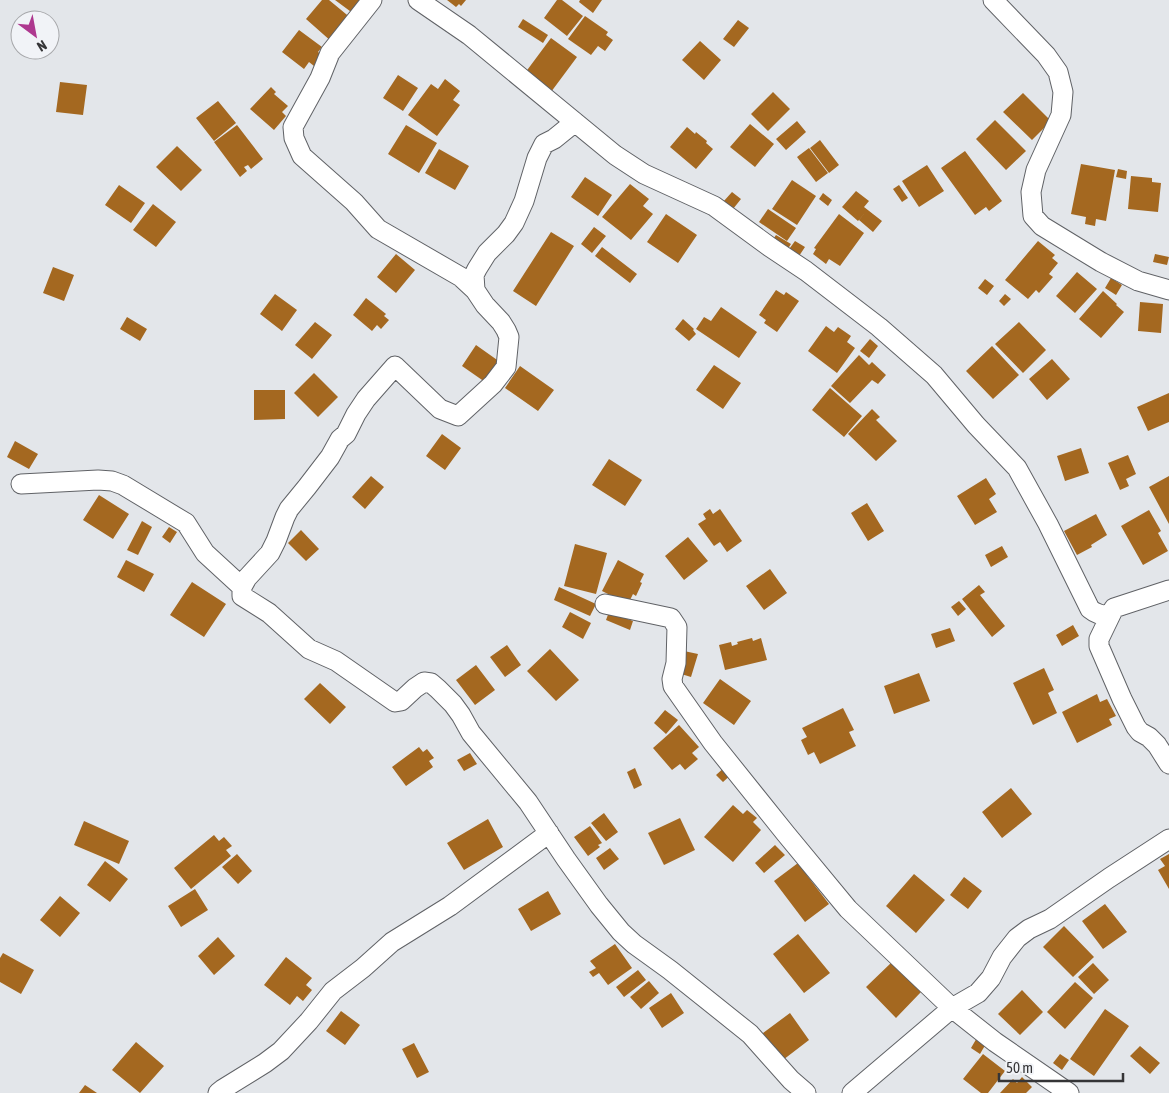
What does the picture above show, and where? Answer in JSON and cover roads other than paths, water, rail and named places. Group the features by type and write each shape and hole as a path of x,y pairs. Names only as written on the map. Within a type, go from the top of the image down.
{"street":[{"path":"372,0 330,52 320,78 293,127 294,138 302,156 354,202 378,229 461,277 475,290 485,305 501,322 509,337 506,366 493,384 458,416 440,409 395,366 366,399 346,434 340,439 324,464 289,509 270,553 247,578 242,587 242,596 269,614 309,649 336,661 395,702 401,701 414,688 424,682 431,683 453,704 471,733 528,802 594,898 621,932 750,1034 791,1080 806,1093"},
{"path":"418,0 469,35 615,155 644,174 714,206 770,248 806,271 872,322 934,375 976,425 1016,468 1048,524 1090,609 1099,615 1109,616 1114,608 1169,590"},
{"path":"993,0 1046,56 1058,72 1063,92 1061,115 1036,170 1031,192 1033,216 1042,226 1101,262 1138,280 1169,290"},
{"path":"475,290 474,275 477,268 487,253 514,223 524,201 537,158 544,144 554,139 574,122"},
{"path":"448,270 487,253"},
{"path":"21,484 98,480 112,481 123,485 186,523 205,553 242,587"},
{"path":"606,604 671,618 676,622 676,663 672,679 673,686 713,743 848,909 952,1008 995,1042 1069,1093"},
{"path":"1114,608 1099,639 1099,646 1136,727 1157,745 1169,764"},
{"path":"218,1093 281,1051 333,992 392,942 450,906 549,833"},
{"path":"852,1093 952,1008 978,993 991,978 1002,957 1014,942 1029,929 1050,919 1169,839"}]}
